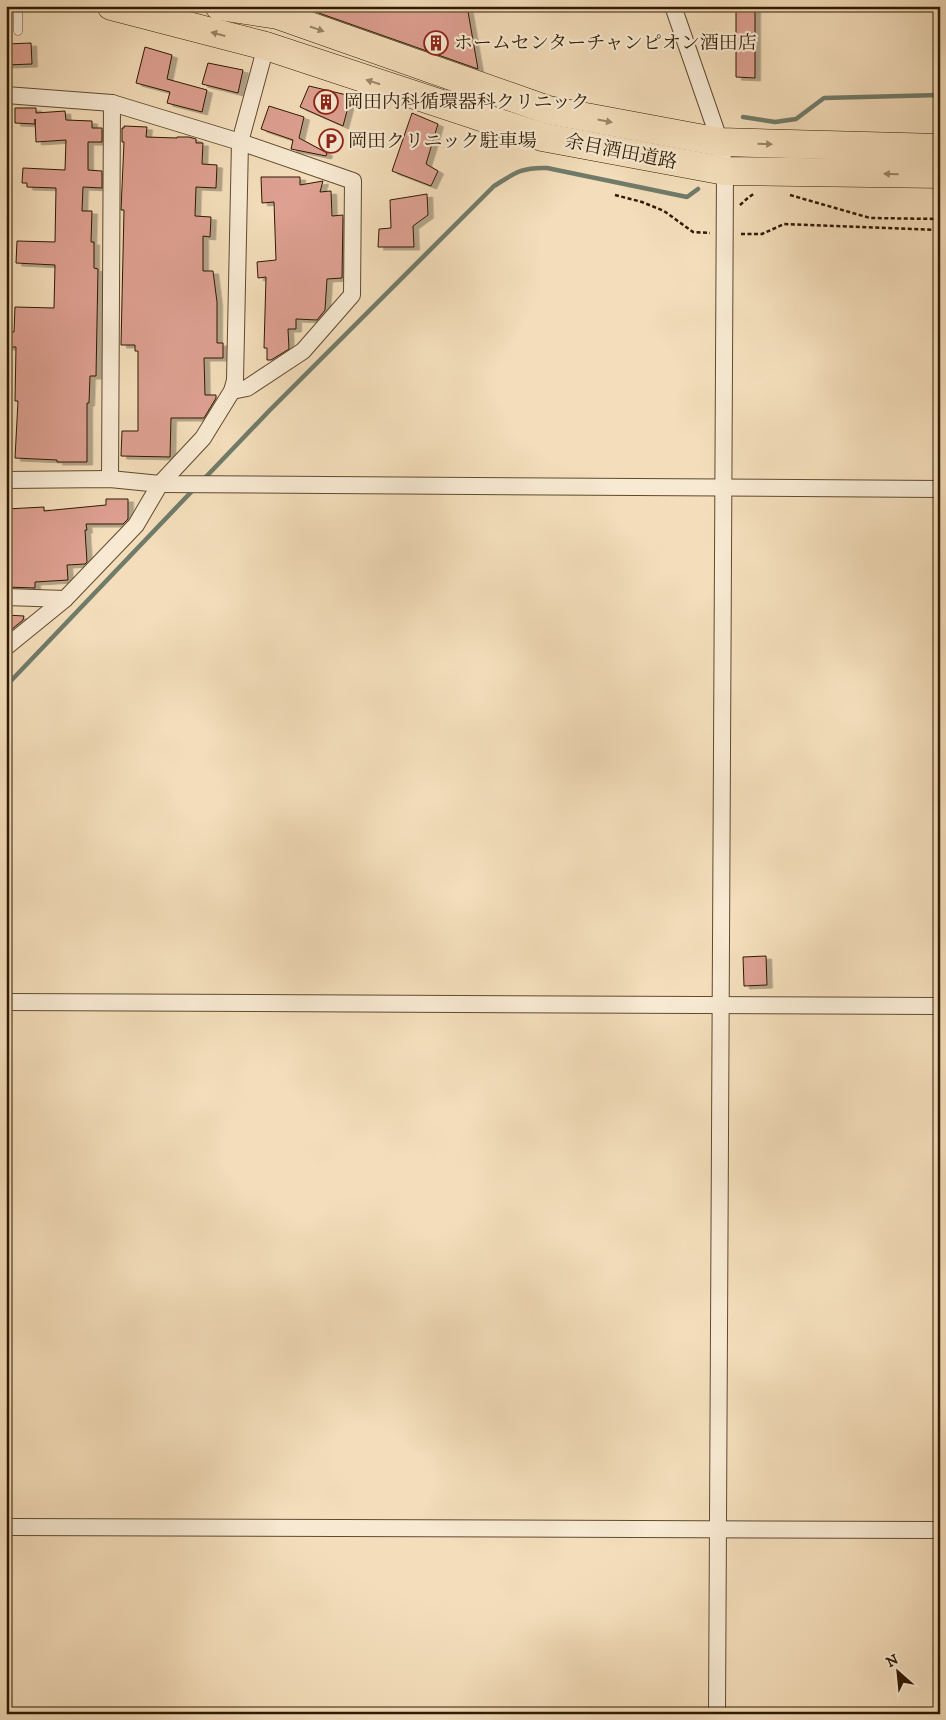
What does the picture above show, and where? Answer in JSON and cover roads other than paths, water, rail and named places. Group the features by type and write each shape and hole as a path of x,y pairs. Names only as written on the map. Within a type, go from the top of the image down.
{"highway":[{"name":"余目酒田道路","path":"111,6 266,46 542,137 725,171 940,174"},
{"name":"余目酒田道路","path":"219,6 279,11 548,110 720,142 940,148"}],"street":[{"path":"673,6 720,142 725,171 716,1714"},
{"path":"6,648 65,599 136,525 160,484 203,438 232,392 235,380 240,142 266,46"},
{"path":"6,95 112,103 240,142 353,181 352,294 303,351 247,388 232,392"},
{"path":"110,479 112,103"},
{"path":"6,480 110,479 160,484 940,489"},
{"path":"6,597 65,599"},
{"path":"6,1002 940,1006"},
{"path":"6,1527 940,1530"}],"lane":[{"path":"18,6 18,31"}],"waterway":[{"path":"743,117 775,122 796,119 824,98 940,95"},
{"path":"203,480 269,411 494,186 519,172 547,168 687,197 698,189"},
{"path":"6,686 194,489"}],"place":[{"name":"ホームセンターチャンピオン酒田店","path":"436,43"},
{"name":"岡田内科循環器科クリニック","path":"326,102"},
{"name":"岡田クリニック駐車場","path":"331,141"}]}
